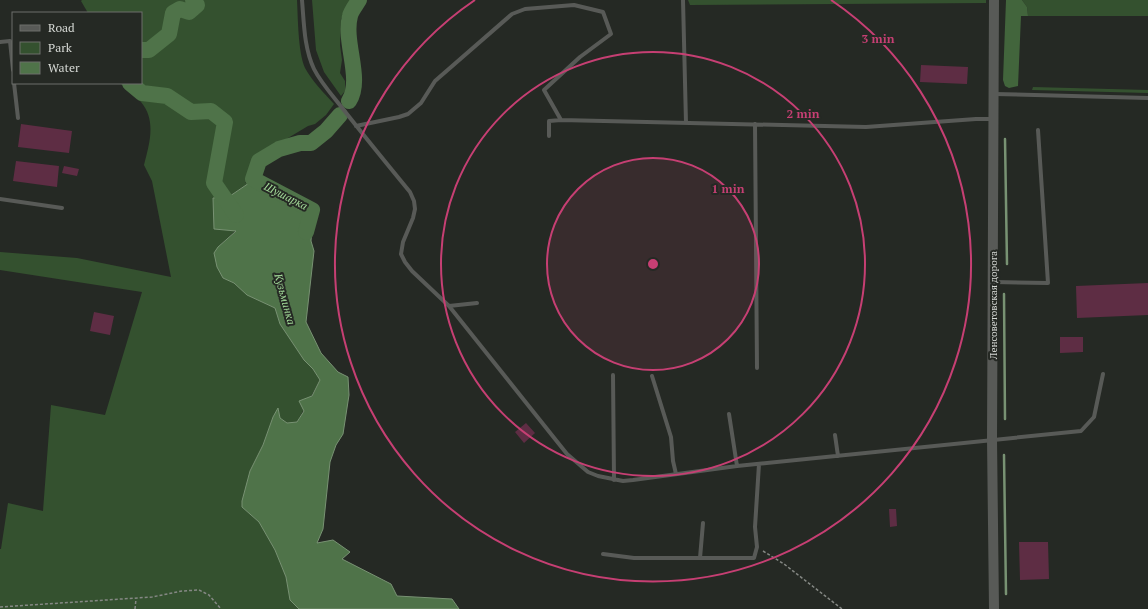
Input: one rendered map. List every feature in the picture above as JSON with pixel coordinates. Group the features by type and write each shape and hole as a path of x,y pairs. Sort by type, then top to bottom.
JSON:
{"street":[{"name":"Ленсоветовская дорога","path":"994,0 992,439 994,609"}],"lane":[{"path":"302,0 307,46 314,68 321,81 410,192 414,201 413,218 403,242 401,254 405,262 412,271 449,306 567,454 588,472 614,480 633,480 737,466 1081,431 1094,417 1103,374"},
{"path":"683,0 686,123"},
{"path":"356,126 408,114 421,103 435,81 512,14 525,9 574,5 603,12 611,34 580,57 544,90 561,120"},
{"path":"0,42 10,41 12,60"},
{"path":"14,84 18,118"},
{"path":"994,94 1148,98"},
{"path":"549,136 549,121 561,120 866,127 994,119"},
{"path":"755,124 757,368"},
{"path":"993,282 1048,283 1038,130"},
{"path":"0,199 62,208"},
{"path":"449,306 477,303"},
{"path":"613,375 614,480"},
{"path":"652,376 671,437 673,461 676,474"},
{"path":"729,414 737,466"},
{"path":"835,435 838,456"},
{"path":"604,554 634,558 754,558 756,547 755,527 758,464"},
{"path":"700,558 702,523"}],"path":[{"path":"756,547 784,564 842,609"},
{"path":"0,606 136,598 198,590 209,595 221,609"},
{"path":"135,609 136,598"}],"green space":[{"path":"297,0 301,53 305,68 334,104 326,115 315,124 308,126 283,141 289,150 275,155 268,153 266,159 260,163 245,183 252,181 230,196 213,198 236,230 218,247 223,278 234,283 247,295 275,308 280,324 304,360 313,369 320,380 297,422 287,423 280,418 278,409 273,417 263,445 250,471 242,507 259,522 275,550 286,577 290,600 299,609 0,609 0,549 8,503 43,511 51,405 105,415 142,292 0,270 0,252 77,258 171,277 152,181 144,165 150,133 149,117 141,102 121,84 142,84 142,12 87,12 81,1"},
{"path":"312,0 351,0 341,19 340,45 342,60 340,73 345,81 345,91 341,96 324,72 316,50"},
{"path":"688,0 986,0 986,3 690,5"},
{"path":"1022,0 1148,0 1148,16 1028,16 1027,7"},
{"path":"1033,87 1148,90 1148,93 1032,90"}],"shaded area":[{"path":"1006,0 1022,0 1027,7 1028,16 1021,16 1018,86 1009,88 1005,86 1003,80"}],"water":[{"path":"252,181 313,211 311,241 314,251 306,322 321,353 338,372 348,377 349,395 343,434 336,445 330,462 323,529 317,543 333,540 350,552 342,559 391,584 397,596 452,599 459,609 299,609 290,600 286,577 275,550 259,522 242,507 242,501 250,471 263,445 273,417 278,408 280,418 287,423 297,422 304,411 299,401 312,396 320,380 313,369 304,360 280,324 275,308 247,295 234,283 223,278 217,267 214,253 218,247 236,231 214,229 213,198 230,196"}],"building":[{"path":"921,65 968,67 967,84 920,82"},
{"path":"21,124 72,131 69,153 18,147"},
{"path":"16,161 59,166 57,187 13,181"},
{"path":"64,166 79,169 77,176 62,173"},
{"path":"1148,283 1148,315 1077,318 1076,286"},
{"path":"94,312 114,316 110,335 90,331"},
{"path":"1060,337 1083,337 1083,352 1060,353"},
{"path":"526,423 535,433 524,443 515,432"},
{"path":"889,509 896,509 897,526 890,527"},
{"path":"1019,542 1048,542 1049,579 1020,580"}],"waterway":[{"name":"Кузьминка","path":"142,50 149,50 169,34 173,13 180,9 189,12 197,5 193,0"},
{"name":"Шушарка","path":"349,101 353,92 354,82 349,26 352,10 359,0"},
{"name":"Кузьминка","path":"131,84 142,93 167,96 191,112 211,111 225,122 214,183 236,215"},
{"name":"Шушарка","path":"306,232 312,210 253,179 259,161 279,149 300,143 311,143 326,131 340,115"},
{"path":"1005,139 1007,264"},
{"path":"1004,294 1005,419"},
{"path":"1004,455 1006,594"}]}
